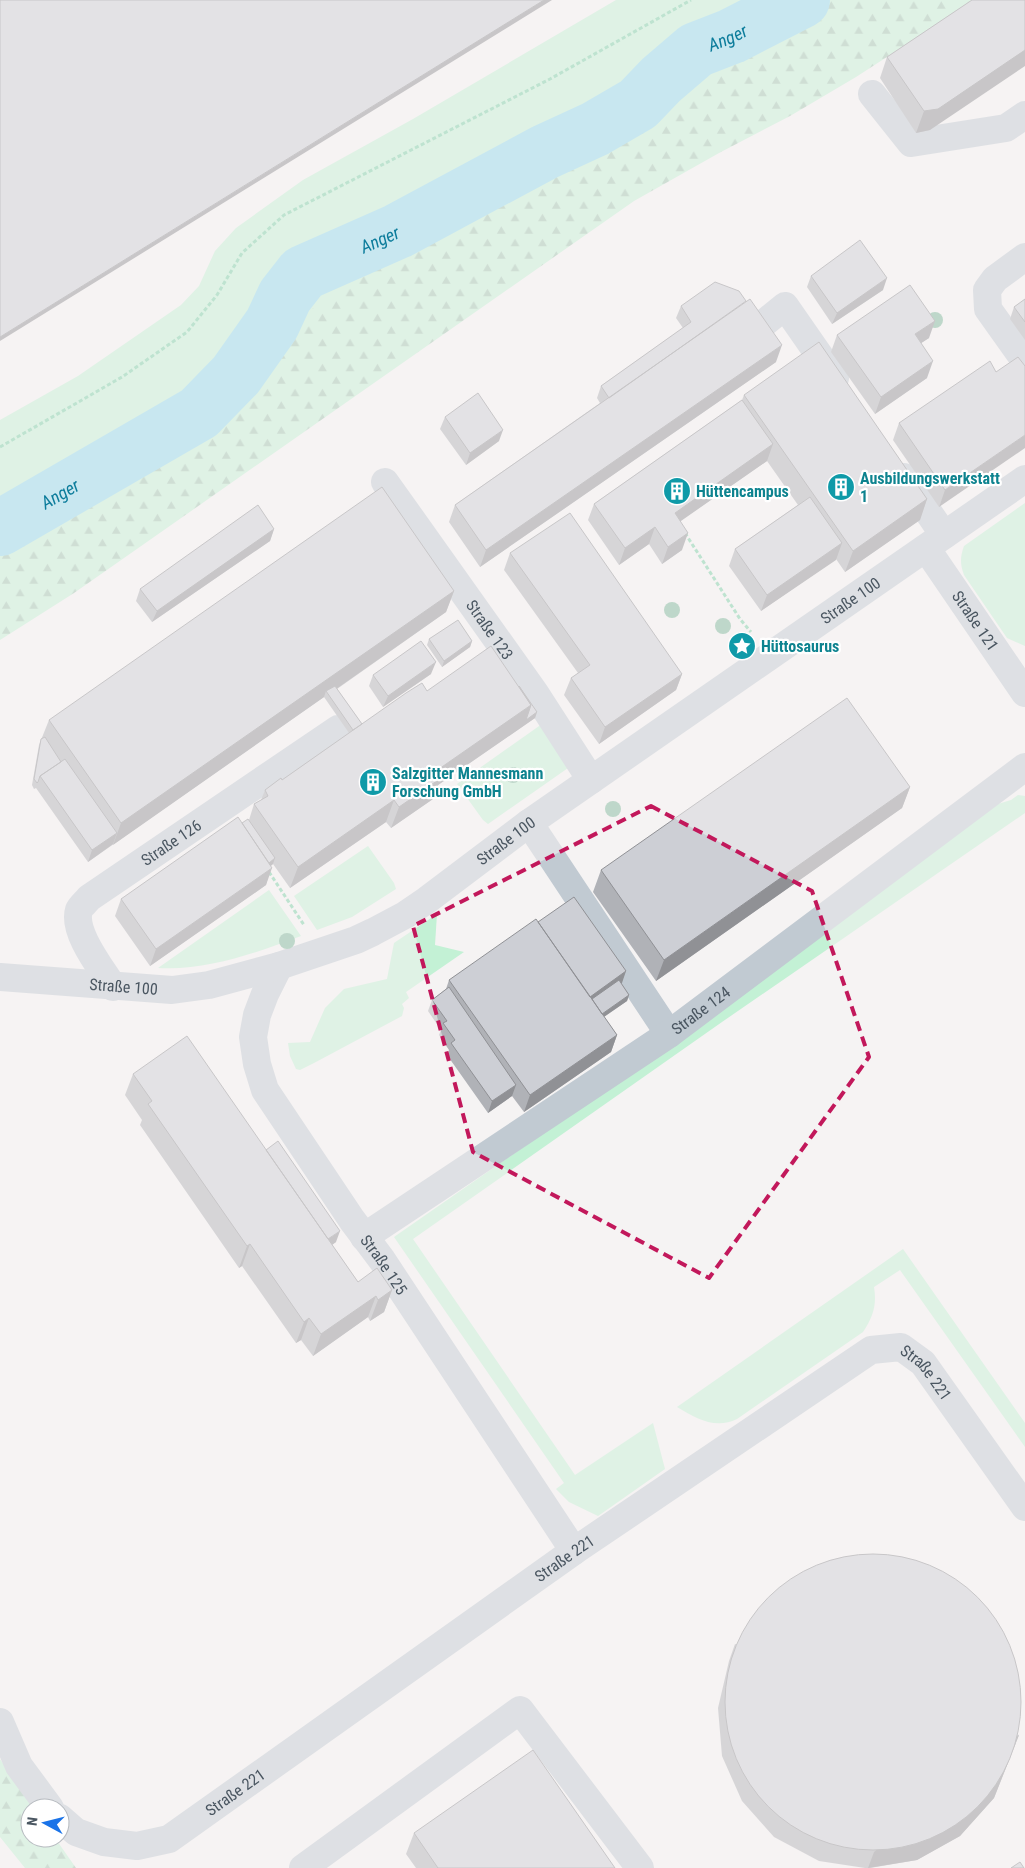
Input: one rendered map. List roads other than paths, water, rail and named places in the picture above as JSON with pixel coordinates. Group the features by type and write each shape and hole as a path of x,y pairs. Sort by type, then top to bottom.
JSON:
{"street":[{"path":"872,94 911,143 1006,128 1025,115"},
{"path":"1025,257 995,279 987,290 988,309 1025,361"},
{"path":"762,324 785,306 846,394"},
{"name":"Straße 121","path":"891,458 935,541 1016,666 1025,693"},
{"name":"Straße 100","path":"0,977 172,990 210,985 279,966 356,940 405,915 529,823 1025,479"},
{"name":"Straße 123","path":"385,482 535,693 591,780"},
{"name":"Straße 126","path":"113,987 87,946 79,924 79,910 89,898 338,729"},
{"name":"Straße 124","path":"364,1237 668,1034 1025,767"},
{"path":"529,823 668,1034"},
{"name":"Straße 125","path":"279,966 264,994 257,1014 254,1037 265,1090 364,1237 382,1260 574,1551"},
{"name":"Straße 221","path":"70,1827 76,1832 104,1842 137,1846 169,1839 574,1551 871,1350 901,1348 922,1363 1025,1507"},
{"path":"303,1868 520,1710 640,1868"},
{"path":"0,1722 19,1766 43,1798"}],"waterway":[{"name":"Anger","path":"0,528 199,413 236,375 272,324 285,296 303,273 398,231 545,152 595,129 638,104 661,80 696,50 732,36 802,0"}],"place":[{"name":"Ausbildungswerkstatt 1","path":"841,487"},
{"name":"Hüttencampus","path":"677,491"},
{"name":"Hüttosaurus","path":"742,646"},
{"name":"Salzgitter Mannesmann Forschung GmbH","path":"373,782"}]}
